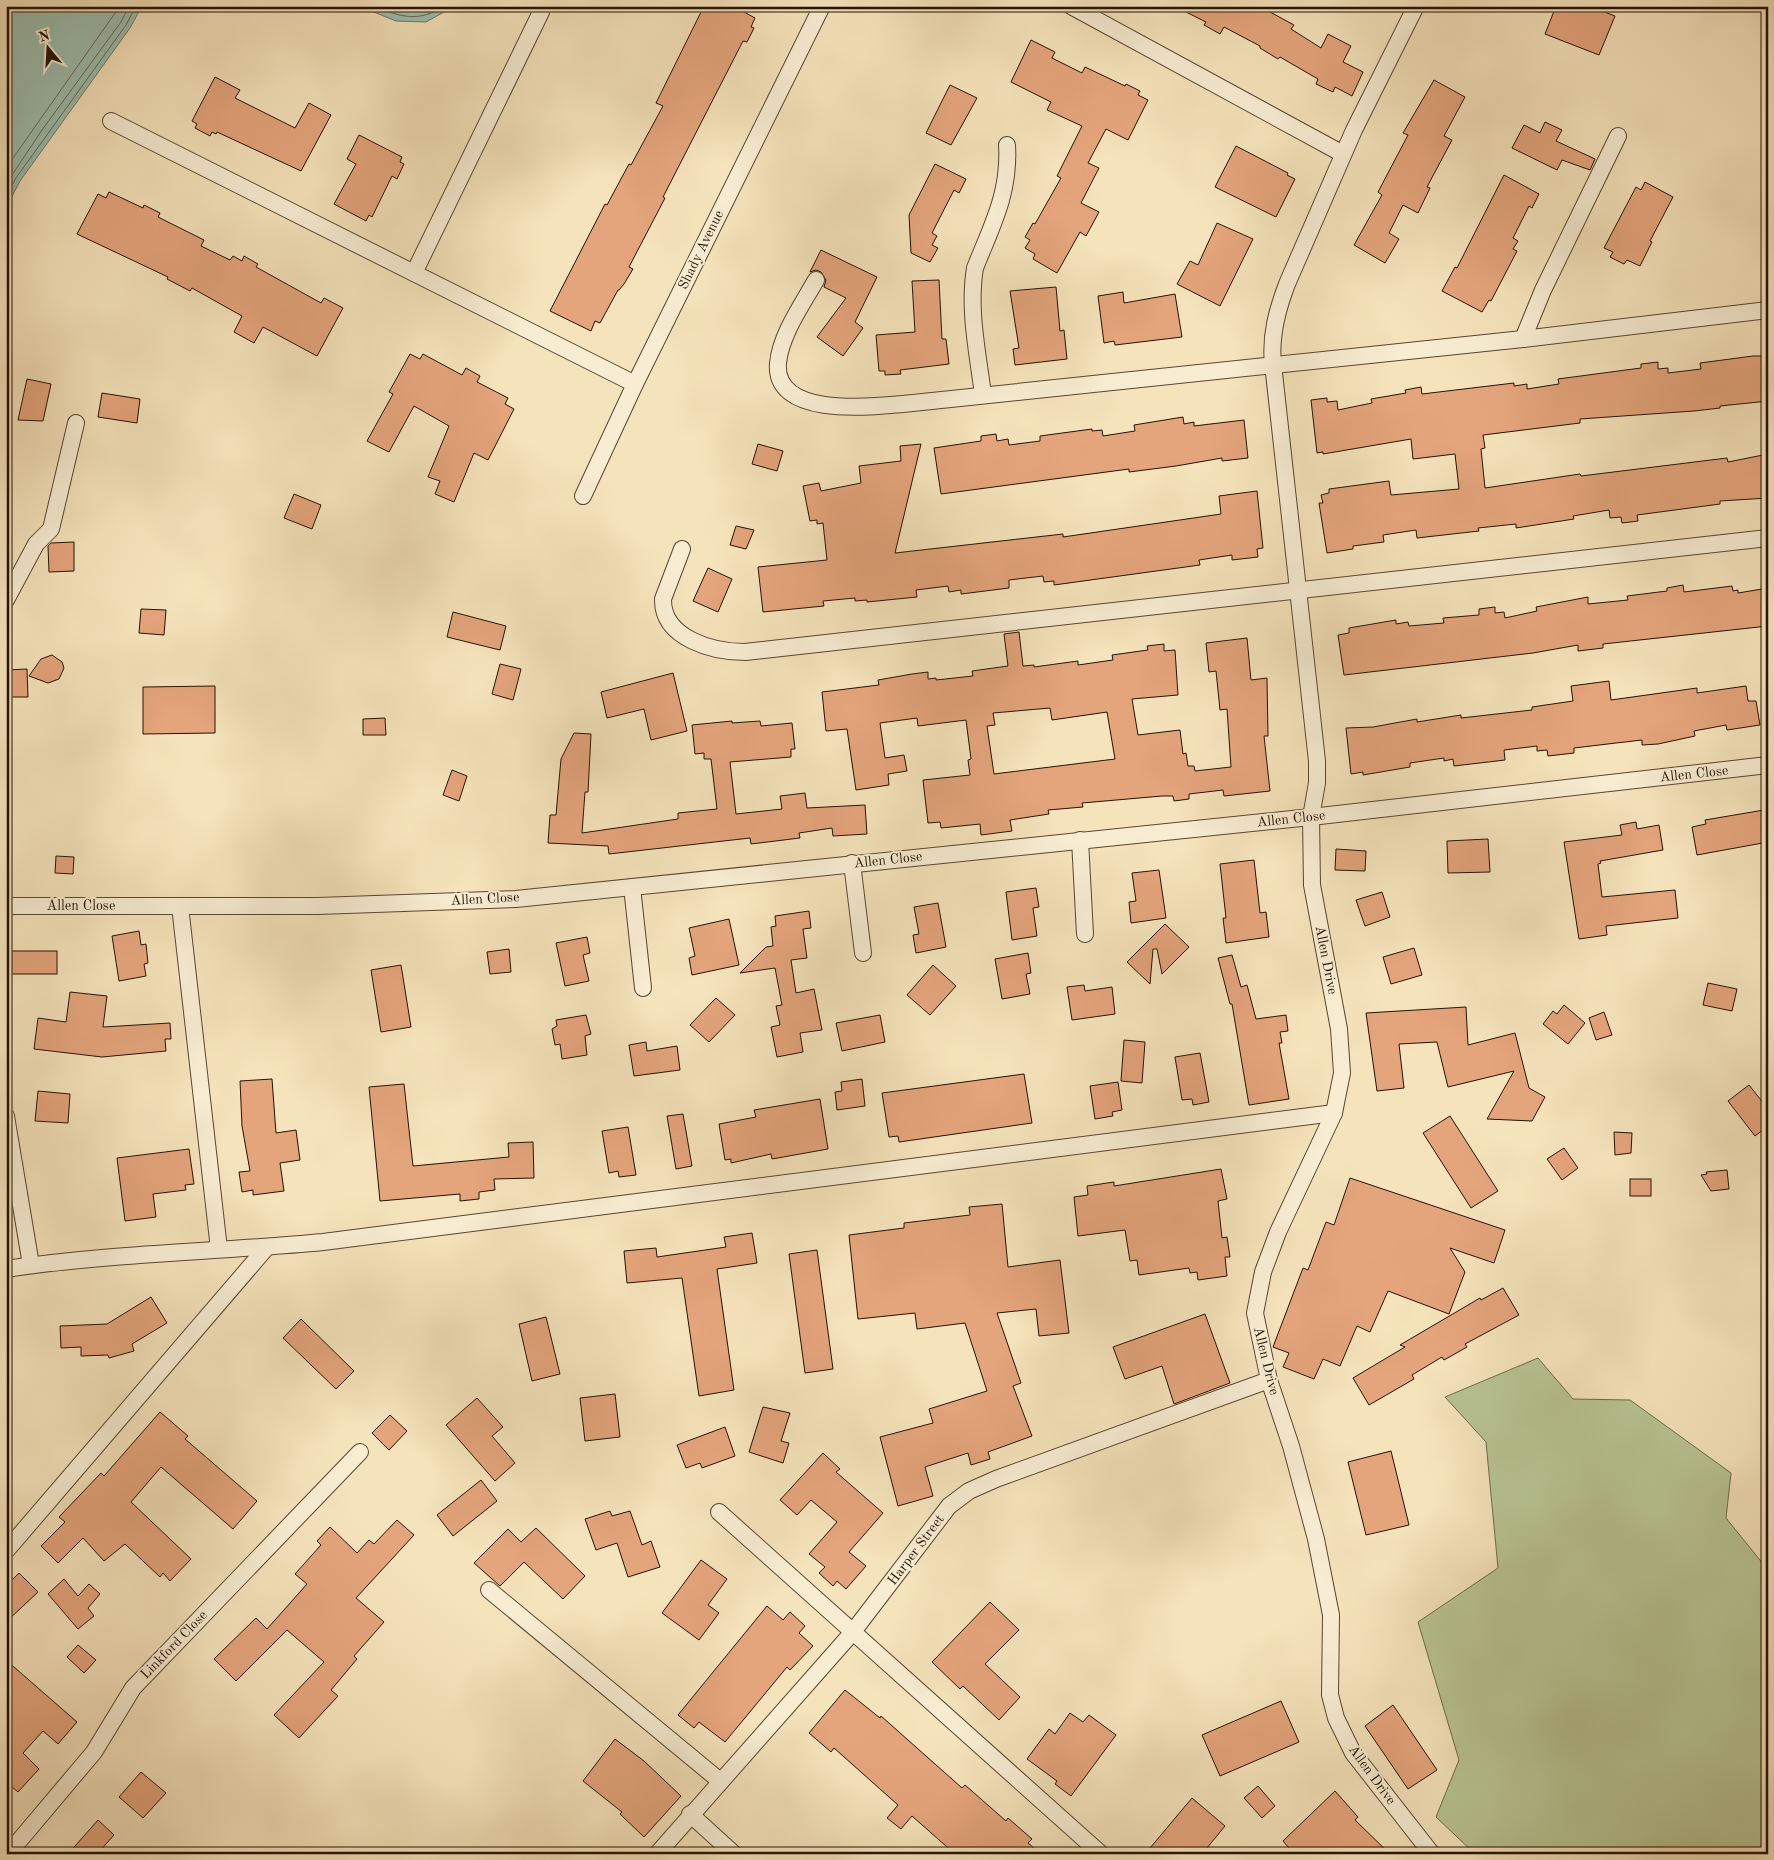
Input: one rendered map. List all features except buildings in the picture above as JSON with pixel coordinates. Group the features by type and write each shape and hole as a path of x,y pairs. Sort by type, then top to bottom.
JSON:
{"street":[{"name":"Shady Avenue","path":"583,496 635,384 822,6"},
{"path":"1071,6 1343,154"},
{"name":"Allen Drive","path":"1416,6 1343,154 1279,304 1272,336 1272,364 1317,761 1317,782 1310,817 1312,885 1342,1048 1342,1073 1334,1113 1278,1232 1263,1272 1255,1314 1269,1380 1291,1446 1316,1539 1332,1615 1330,1695 1336,1718 1353,1753 1432,1854"},
{"path":"414,273 541,12"},
{"path":"111,121 635,384"},
{"path":"1523,339 1543,290 1618,136"},
{"path":"983,395 974,310 973,280 975,268 1005,190 1008,165 1007,145"},
{"path":"816,280 787,333 778,363 779,375 785,388 798,397 819,404 841,407 870,407 1523,339 1768,310"},
{"path":"6,600 36,544 51,529 76,423"},
{"path":"682,549 663,599 663,608 667,620 683,635 701,644 727,652 768,651 1768,538"},
{"name":"Allen Close","path":"6,906 318,906 516,899 1310,817 1768,765"},
{"path":"1080,840 1085,934"},
{"path":"852,864 863,953"},
{"path":"632,887 643,988"},
{"path":"180,906 219,1249"},
{"path":"6,1269 32,1265 219,1249 267,1247 1334,1113"},
{"path":"6,1116 32,1265"},
{"path":"6,1551 267,1247"},
{"name":"Harper Street","path":"657,1854 690,1814 852,1634 949,1506 969,1491 996,1479 1269,1380"},
{"name":"Linkford Close","path":"8,1854 94,1752 133,1688 360,1452"},
{"path":"719,1512 852,1634 1101,1854"},
{"path":"489,1590 720,1781"},
{"path":"690,1814 734,1854"}],"green space":[{"path":"1538,1358 1573,1399 1630,1400 1731,1473 1726,1518 1768,1570 1768,1854 1475,1854 1436,1817 1459,1760 1418,1622 1498,1568 1486,1442 1445,1397"}],"water":[{"path":"6,6 142,6 130,28 20,181 6,208"},
{"path":"359,6 455,6 426,22 396,21"}]}
